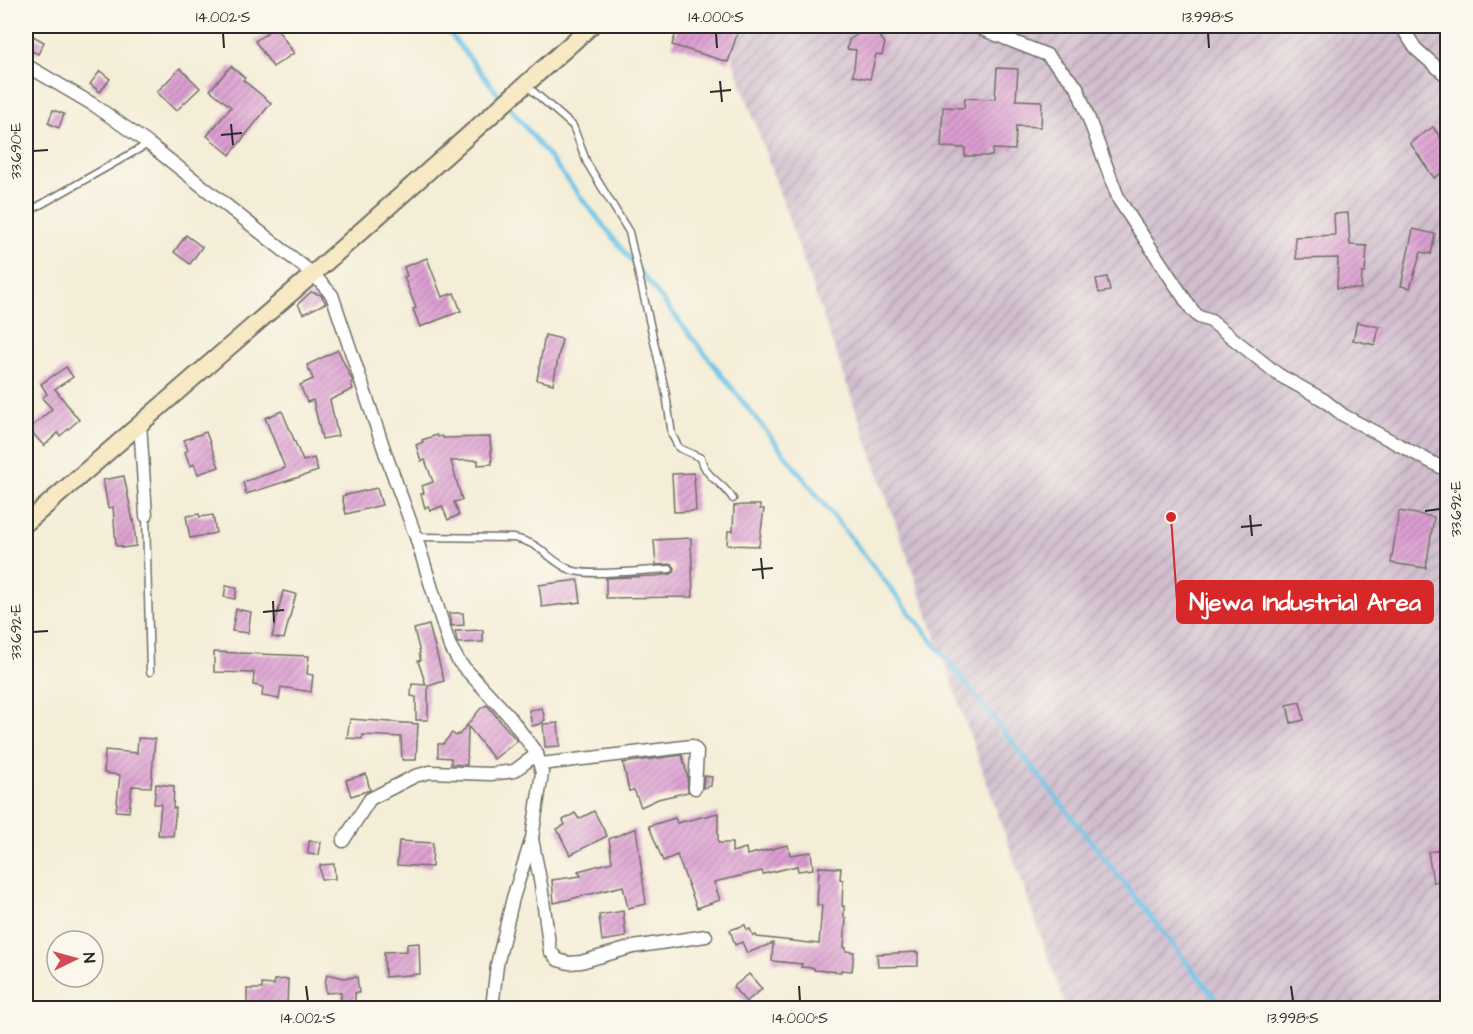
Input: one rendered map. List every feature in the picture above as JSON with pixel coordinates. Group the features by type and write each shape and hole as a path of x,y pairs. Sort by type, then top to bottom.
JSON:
{"street":[{"path":"26,523 313,274 591,26"},
{"path":"974,26 1047,55 1077,87 1119,200 1192,310 1199,317 1211,321 1279,375 1324,400 1343,415 1448,471"},
{"path":"1401,26 1416,49 1448,77"},
{"path":"26,65 94,105 149,144 313,274 332,295 416,537 449,644 459,662 509,716 539,759 542,773 532,838 513,898 497,965 492,1008"},
{"path":"140,423 146,516"},
{"path":"344,841 370,799 415,776 430,772 491,774 514,771 539,759 692,746 697,751 695,788"},
{"path":"532,838 550,951 558,960 569,963 581,962 633,947 706,936"}],"lane":[{"path":"525,85 573,126 587,163 629,232 666,394 672,435 679,448 701,458 704,468 727,489 733,499"},
{"path":"26,213 149,144"},
{"path":"146,516 150,672"},
{"path":"416,537 514,538 530,541 543,549 553,560 572,570 587,573 670,569"}],"shaded area":[{"path":"721,26 1447,26 1447,1008 1066,1008"}],"building":[{"path":"262,26 275,26 294,53 273,67 255,41 267,33"},
{"path":"678,26 731,26 730,29 738,31 728,62 672,45"},
{"path":"26,32 44,42 38,54 26,48"},
{"path":"861,32 878,35 885,43 882,55 876,54 870,79 853,76 856,50 847,49 849,40"},
{"path":"231,66 245,78 243,80 271,103 230,155 207,136 231,107 210,90"},
{"path":"180,68 200,88 176,111 157,92"},
{"path":"997,68 1018,69 1016,100 1042,101 1041,127 1016,126 1015,150 993,149 992,156 965,156 965,148 941,147 943,107 964,108 965,98 995,99"},
{"path":"100,71 110,79 100,92 90,84"},
{"path":"53,110 64,114 59,128 48,123"},
{"path":"1433,127 1448,148 1448,169 1434,178 1410,143"},
{"path":"1348,213 1350,245 1367,246 1361,289 1337,288 1338,258 1296,259 1295,237 1335,235 1334,214"},
{"path":"1413,229 1435,234 1431,254 1421,252 1410,288 1401,286"},
{"path":"186,235 202,247 190,264 174,252"},
{"path":"427,258 442,297 454,293 461,311 420,327 413,309 416,308 404,277 407,276 404,267"},
{"path":"1107,277 1110,291 1099,293 1096,279"},
{"path":"311,292 321,295 326,303 303,314 298,304"},
{"path":"1357,322 1379,327 1375,345 1353,340"},
{"path":"545,335 562,339 553,384 537,380"},
{"path":"338,350 353,382 351,383 353,389 330,400 338,436 322,439 313,400 307,402 300,385 313,379 307,365"},
{"path":"66,367 73,377 55,389 79,420 60,436 58,433 44,446 29,429 52,409 42,398 47,394 41,384"},
{"path":"282,411 303,461 314,458 318,471 246,494 243,482 285,468 265,418"},
{"path":"206,432 219,467 198,474 194,464 190,466 184,440"},
{"path":"437,435 443,438 490,437 492,464 478,465 478,460 451,461 462,500 454,502 459,515 448,520 442,506 430,511 428,506 425,508 421,494 424,493 422,486 433,482 425,460 421,461 416,445 423,442 422,440"},
{"path":"694,473 696,511 674,512 672,474"},
{"path":"124,476 134,520 136,546 122,548 122,546 116,546 113,507 108,508 103,480"},
{"path":"377,488 382,505 346,514 342,496"},
{"path":"760,505 760,509 764,509 759,546 727,545 728,531 733,531 734,506"},
{"path":"1399,511 1434,517 1426,568 1391,563"},
{"path":"199,514 200,517 213,515 216,533 190,538 186,516"},
{"path":"691,538 693,597 606,598 606,578 654,576 674,572 675,568 672,564 656,565 654,540"},
{"path":"578,580 581,602 542,607 539,585"},
{"path":"226,586 237,588 235,599 224,597"},
{"path":"283,591 296,594 284,639 272,637"},
{"path":"236,609 251,612 248,633 232,631"},
{"path":"449,613 463,613 464,625 452,626"},
{"path":"429,625 444,681 428,686 428,720 416,720 416,697 411,696 412,684 426,685 418,661 421,660 414,629"},
{"path":"483,630 483,642 458,643 457,641 455,631"},
{"path":"214,652 309,656 307,674 313,675 311,692 281,687 279,699 262,696 263,687 253,685 254,673 214,672"},
{"path":"1300,702 1304,720 1291,723 1287,705"},
{"path":"487,705 517,741 494,759 468,726 467,765 451,764 451,758 438,757 438,744 443,744 452,733 459,735 481,708"},
{"path":"542,708 545,720 532,726 529,710"},
{"path":"350,719 418,724 416,760 402,760 401,737 363,735 362,739 347,738"},
{"path":"558,723 560,746 545,747 543,724"},
{"path":"138,738 155,739 151,787 132,786 129,812 116,811 120,775 104,773 105,750 137,753"},
{"path":"682,755 687,774 688,792 658,799 641,807 634,790 629,791 623,763"},
{"path":"366,774 370,790 351,796 346,780"},
{"path":"704,776 712,777 711,786 703,788"},
{"path":"156,784 174,786 173,808 176,808 173,836 158,835 161,804 154,804"},
{"path":"594,811 607,836 570,855 557,829 565,825 563,820 575,813 579,819"},
{"path":"718,813 718,843 732,843 732,852 746,848 747,855 788,845 790,855 811,852 813,869 798,871 797,866 714,882 720,900 697,908 677,855 663,861 649,826 675,818 677,823"},
{"path":"636,828 646,904 628,908 623,886 554,903 552,880 581,876 578,871 612,862 609,839"},
{"path":"309,841 321,842 319,855 308,854"},
{"path":"399,841 433,843 432,867 397,865"},
{"path":"1446,849 1448,880 1433,882 1428,852"},
{"path":"334,864 335,879 321,879 320,865"},
{"path":"819,867 841,868 842,906 844,906 844,918 846,918 844,948 846,951 854,952 852,971 814,970 814,968 801,967 802,964 772,961 773,943 747,953 742,942 735,945 730,930 745,925 753,936 819,944 822,905 817,905"},
{"path":"623,911 626,937 602,941 599,915"},
{"path":"419,943 420,974 385,977 384,952 407,951 407,944"},
{"path":"918,952 918,966 878,967 877,954"},
{"path":"327,974 344,978 357,977 359,993 355,993 355,1008 341,1008 341,992 326,993"},
{"path":"749,974 762,989 746,1002 733,987"},
{"path":"288,979 287,1008 247,1008 247,989 262,989 262,984 274,985 274,980"}],"waterway":[{"path":"444,26 502,99"},
{"path":"508,105 1223,1008"}],"place":[{"name":"Njewa Industrial Area","path":"1171,517"}]}
